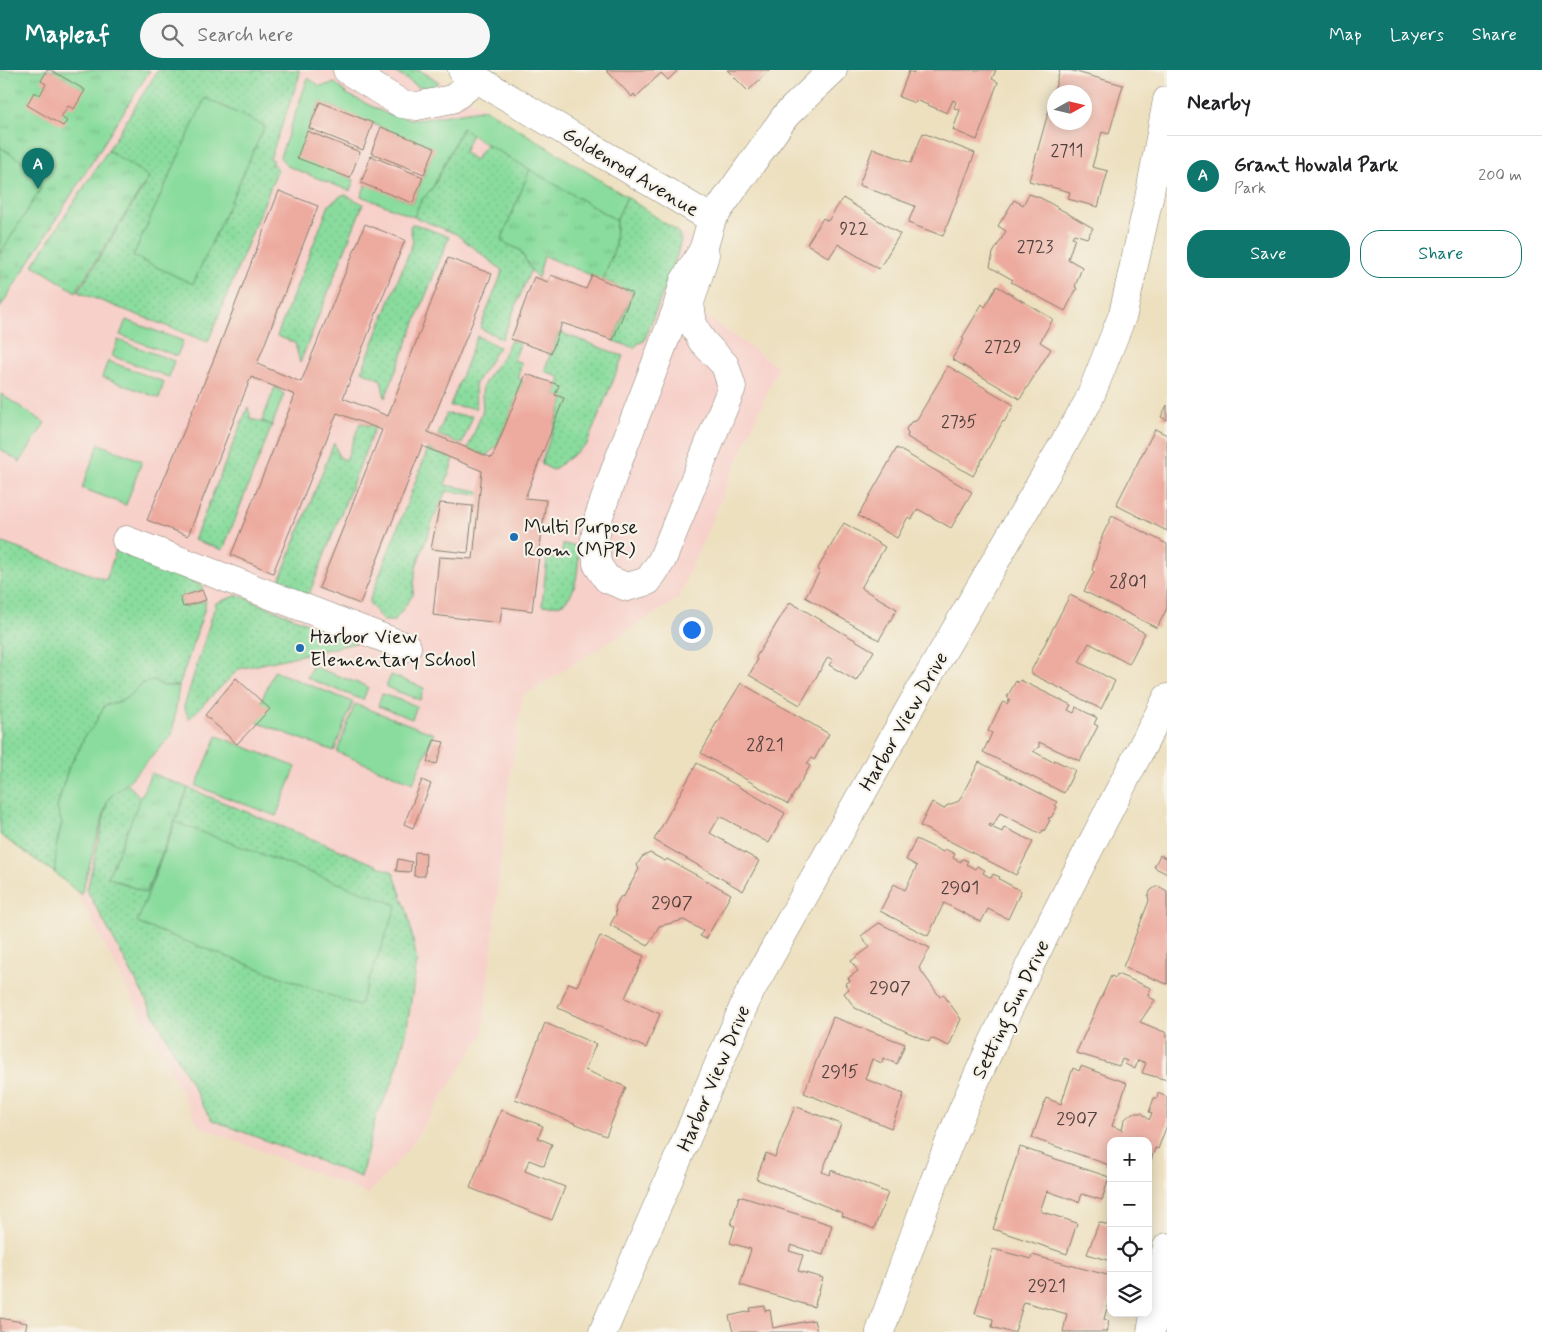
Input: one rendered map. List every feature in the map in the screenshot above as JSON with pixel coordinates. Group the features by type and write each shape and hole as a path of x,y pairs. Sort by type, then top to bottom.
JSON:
{"street":[{"path":"347,70 402,104 416,106 452,99 470,75"},
{"path":"372,70 430,104"},
{"name":"Goldenrod Avenue","path":"470,75 712,219 786,115 833,70"},
{"name":"Harbor View Drive","path":"603,1332 750,994 915,699 1088,402 1123,314 1167,100"},
{"path":"703,248 705,255 690,303 693,324 702,341 726,365 732,387 662,560 648,581 627,587 607,579 597,564 595,539 599,516 676,311 684,281 703,248 712,219"},
{"path":"126,540 406,647"},
{"name":"Setting Sun Drive","path":"880,1332 913,1237 966,1102 1028,970 1167,698"},
{"path":"1151,1332 1162,1263 1167,1247"}],"shaded area":[{"name":"Harbor View Elementary School","path":"150,70 424,70 666,224 717,254 704,287 702,313 778,367 678,599 523,696 508,791 483,1034 407,1151 368,1194 199,1126 74,887 0,835 0,308"}],"green space":[{"path":"0,70 150,70 0,308"},
{"path":"158,70 299,70 299,77 270,159 274,160 270,165 274,164 277,171 208,342 78,292 149,178 108,150"},
{"path":"391,70 419,70 439,82 434,87 419,87"},
{"path":"308,78 320,86 335,83 347,94 387,114 417,120 486,109 627,197 616,220 462,128 433,187 420,202 414,217 361,196 366,184 413,203 434,149 320,102 307,131 336,172 354,180 350,191 287,166 280,157"},
{"path":"205,98 265,126 193,284 133,256"},
{"path":"462,128 472,134 464,152 475,160 486,144 530,169 509,244 520,250 531,269 502,339 480,328 502,270 456,234 414,217 419,203 433,187"},
{"path":"0,147 37,171 40,190 0,254"},
{"path":"108,150 149,177 76,292 33,265"},
{"path":"530,169 616,220 615,247 603,280 544,256 538,278 533,273 520,250 501,241"},
{"path":"342,195 346,195 363,204 300,363 295,343 277,336 329,205"},
{"path":"627,197 672,227 679,234 681,240 644,341 637,344 635,348 613,341 632,293 603,280 615,247 616,220"},
{"path":"412,224 449,237 385,398 381,380 362,371 413,242 410,227"},
{"path":"126,320 183,341 177,356 120,335"},
{"path":"559,332 623,356 587,444 553,470 541,464 564,398 555,395 561,378 544,371"},
{"path":"477,336 499,347 475,384 476,408 450,406"},
{"path":"118,340 174,361 169,377 112,356"},
{"path":"511,340 520,344 514,360 522,363 518,376 523,382 497,445 487,456 468,448 483,410 483,386 502,358"},
{"path":"108,361 164,382 159,398 102,377"},
{"path":"275,387 284,394 272,425 262,421"},
{"path":"1,394 45,423 20,462 0,449"},
{"path":"248,407 251,419 272,425 223,550 194,540"},
{"path":"446,414 473,416 462,444 438,435"},
{"path":"360,423 375,427 308,597 278,584 334,443 339,457 346,460"},
{"path":"99,444 142,461 126,505 82,488"},
{"path":"428,449 454,459 445,485 479,491 478,495 446,491 416,567 413,595 394,621 383,621 369,602"},
{"path":"0,542 106,580 116,550 203,586 202,590 180,598 184,607 206,600 179,686 163,686 154,680 122,701 105,705 93,727 85,735 68,769 57,808 62,823 56,848 55,873 0,835"},
{"path":"563,544 579,546 576,580 573,589 570,596 564,602 557,605 542,606 547,558 561,559"},
{"path":"238,595 356,643 239,669 189,719 184,707 216,603"},
{"path":"312,666 368,687 363,700 307,678"},
{"path":"274,671 353,702 334,751 253,721"},
{"path":"391,675 424,688 420,700 386,687"},
{"path":"154,680 163,686 179,686 172,735 127,783 108,799 81,895 55,873 56,848 62,823 57,808 68,769 85,735 93,727 105,705 122,701 141,684"},
{"path":"382,694 417,706 412,719 378,706"},
{"path":"355,704 434,734 413,783 337,752"},
{"path":"217,736 296,767 276,816 196,786"},
{"path":"151,773 188,788 146,893 108,877"},
{"path":"127,783 141,798 108,877 146,893 188,788 393,872 408,914 417,961 406,1034 392,1084 376,1116 361,1177 212,1120 207,1113 87,890 108,799"},
{"path":"175,822 397,905 359,1006 137,923"}],"building":[{"path":"47,70 51,70 85,90 74,109 68,106 61,117 67,121 63,126 27,105 34,92 40,95 46,84 41,81"},
{"path":"606,70 678,70 668,80 661,73 636,97 634,94 632,97"},
{"path":"727,70 770,70 748,91"},
{"path":"914,70 996,70 992,79 998,82 977,140 953,130 960,110 954,108 956,102 953,100 947,113 916,100 915,103 899,97 909,71 913,73"},
{"path":"1060,70 1069,70 1123,85 1109,134 1102,132 1092,167 1108,171 1098,207 1068,199 1070,192 1029,181 1047,117 1047,130 1092,130 1092,85 1056,85"},
{"path":"320,102 373,123 363,150 309,128"},
{"path":"381,127 435,148 424,174 371,153"},
{"path":"307,131 360,152 350,178 297,158"},
{"path":"923,133 975,153 943,236 908,223 915,206 859,185 873,148 911,163"},
{"path":"371,156 423,177 413,203 361,183"},
{"path":"279,191 318,206 257,364 301,382 365,224 405,240 343,398 388,416 448,258 492,274 428,432 492,458 526,374 559,385 555,395 564,398 525,498 546,500 532,611 502,607 500,623 433,615 439,557 473,559 482,471 422,446 360,604 319,588 382,430 337,413 273,573 231,555 295,395 251,377 188,536 147,520 218,349"},
{"path":"1029,194 1041,198 1093,228 1087,238 1074,234 1072,237 1075,238 1068,259 1082,267 1075,287 1077,288 1065,311 1011,282 1013,280 990,267 993,253 1006,231 998,226 1014,200 1023,205"},
{"path":"843,198 900,234 879,269 838,244 829,258 807,244 823,218 828,221"},
{"path":"551,275 586,289 592,275 632,293 613,340 562,323 551,353 511,339 534,277 548,282"},
{"path":"997,286 1053,319 1040,342 1051,349 1020,399 952,359 982,304 985,307"},
{"path":"948,366 1014,405 1003,421 973,476 907,437 906,429 911,422 916,421"},
{"path":"1167,405 1167,420 1161,417"},
{"path":"1155,429 1167,435 1167,531 1116,505"},
{"path":"897,448 972,492 951,528 918,509 912,519 908,517 897,538 858,516"},
{"path":"440,503 473,506 468,553 431,549"},
{"path":"1112,516 1167,544 1167,608 1157,628 1084,591 1094,572 1092,570 1103,534"},
{"path":"844,523 885,547 861,588 897,609 879,640 805,597 820,571 817,570"},
{"path":"202,590 206,600 183,607 180,597"},
{"path":"1070,595 1145,633 1129,664 1089,643 1079,662 1115,681 1101,709 1030,673"},
{"path":"790,602 874,651 856,681 829,665 833,660 828,657 800,705 749,675 757,661 756,657"},
{"path":"236,678 270,709 237,744 205,715"},
{"path":"1020,680 1071,705 1068,710 1074,713 1076,707 1097,718 1094,724 1098,726 1080,761 1039,742 1039,747 1033,751 1053,762 1054,760 1075,770 1064,793 983,752 992,733 988,731 1002,703 1007,704 1010,699 1007,697 1016,681 1018,683"},
{"path":"741,683 829,734 814,760 811,758 807,764 810,766 788,804 701,753 713,732 711,732"},
{"path":"434,740 444,742 437,764 427,762"},
{"path":"979,762 1057,802 1055,805 1057,807 1051,818 1049,817 1048,819 1050,820 1041,834 1000,813 993,826 990,824 989,826 1002,832 1004,827 1033,842 1016,875 920,826 932,802 944,809 946,806 959,801"},
{"path":"697,763 785,813 769,843 720,816 710,833 759,861 743,891 654,840"},
{"path":"422,780 431,784 413,828 404,824"},
{"path":"916,839 943,852 945,849 955,854 953,858 961,862 962,859 968,861 966,864 975,869 977,866 985,870 983,873 991,878 993,874 1000,877 999,879 1021,891 1008,919 988,909 981,922 944,903 928,936 880,911 894,884 905,890 917,866 906,860"},
{"path":"415,852 426,853 425,876 414,876"},
{"path":"650,853 665,861 667,859 731,894 706,939 700,936 703,931 684,920 659,926 648,946 610,925 616,914 615,907 620,897 624,896 639,869 637,865 642,857"},
{"path":"1160,855 1167,859 1167,874 1154,867"},
{"path":"398,859 412,862 410,872 396,871"},
{"path":"1158,886 1167,891 1167,984 1123,967 1149,901 1148,896 1151,890"},
{"path":"879,923 930,948 919,968 940,997 943,994 961,1019 949,1046 931,1038 929,1042 855,1008 844,993 849,989 845,984 850,981 848,978 858,971 851,961 870,947 861,936"},
{"path":"600,936 644,956 625,998 660,1014 646,1048 558,1008 569,983 577,986"},
{"path":"1117,974 1151,988 1148,994 1149,997 1155,1000 1140,1022 1167,1033 1167,1080 1142,1073 1146,1063 1138,1060 1135,1069 1125,1064 1127,1061 1122,1059 1119,1066 1076,1053 1111,976 1116,978"},
{"path":"833,1017 905,1044 897,1064 883,1058 882,1063 872,1059 865,1079 904,1094 891,1128 804,1093"},
{"path":"545,1023 596,1044 585,1070 626,1087 606,1136 515,1099"},
{"path":"1081,1066 1127,1083 1112,1126 1122,1130 1124,1120 1132,1113 1142,1113 1149,1120 1152,1113 1149,1112 1158,1093 1167,1097 1167,1125 1158,1149 1155,1148 1152,1157 1152,1137 1107,1137 1107,1164 1032,1138 1046,1098 1061,1104 1073,1068 1079,1071"},
{"path":"795,1106 841,1124 822,1172 830,1175 831,1170 888,1193 874,1229 842,1216 843,1213 756,1179 766,1153 775,1157"},
{"path":"501,1110 543,1126 538,1138 552,1144 544,1166 529,1160 525,1171 565,1187 552,1220 470,1188"},
{"path":"1020,1147 1107,1176 1102,1200 1082,1194 1079,1202 1047,1191 1040,1211 1077,1223 1067,1254 993,1229"},
{"path":"739,1196 832,1225 823,1255 791,1245 789,1251 803,1255 798,1271 823,1278 814,1307 740,1285 751,1249 730,1243 735,1226 731,1225"},
{"path":"1099,1222 1107,1225 1107,1260 1087,1254"},
{"path":"993,1249 1031,1259 1032,1255 1107,1275 1107,1308 1104,1319 1109,1321 1106,1332 1063,1332 1067,1314 1024,1302 1015,1332 992,1327 993,1319 975,1314"},
{"path":"765,1306 765,1311 770,1310 773,1328 814,1320 817,1332 733,1332 729,1316 751,1311 750,1308"},
{"path":"0,1318 27,1323 25,1332 0,1332"}],"place":[{"name":"Grant Howald Park","path":"38,189"},
{"name":"Multi Purpose Room (MPR)","path":"514,537"},
{"name":"Harbor View Elementary School","path":"300,648"}]}
